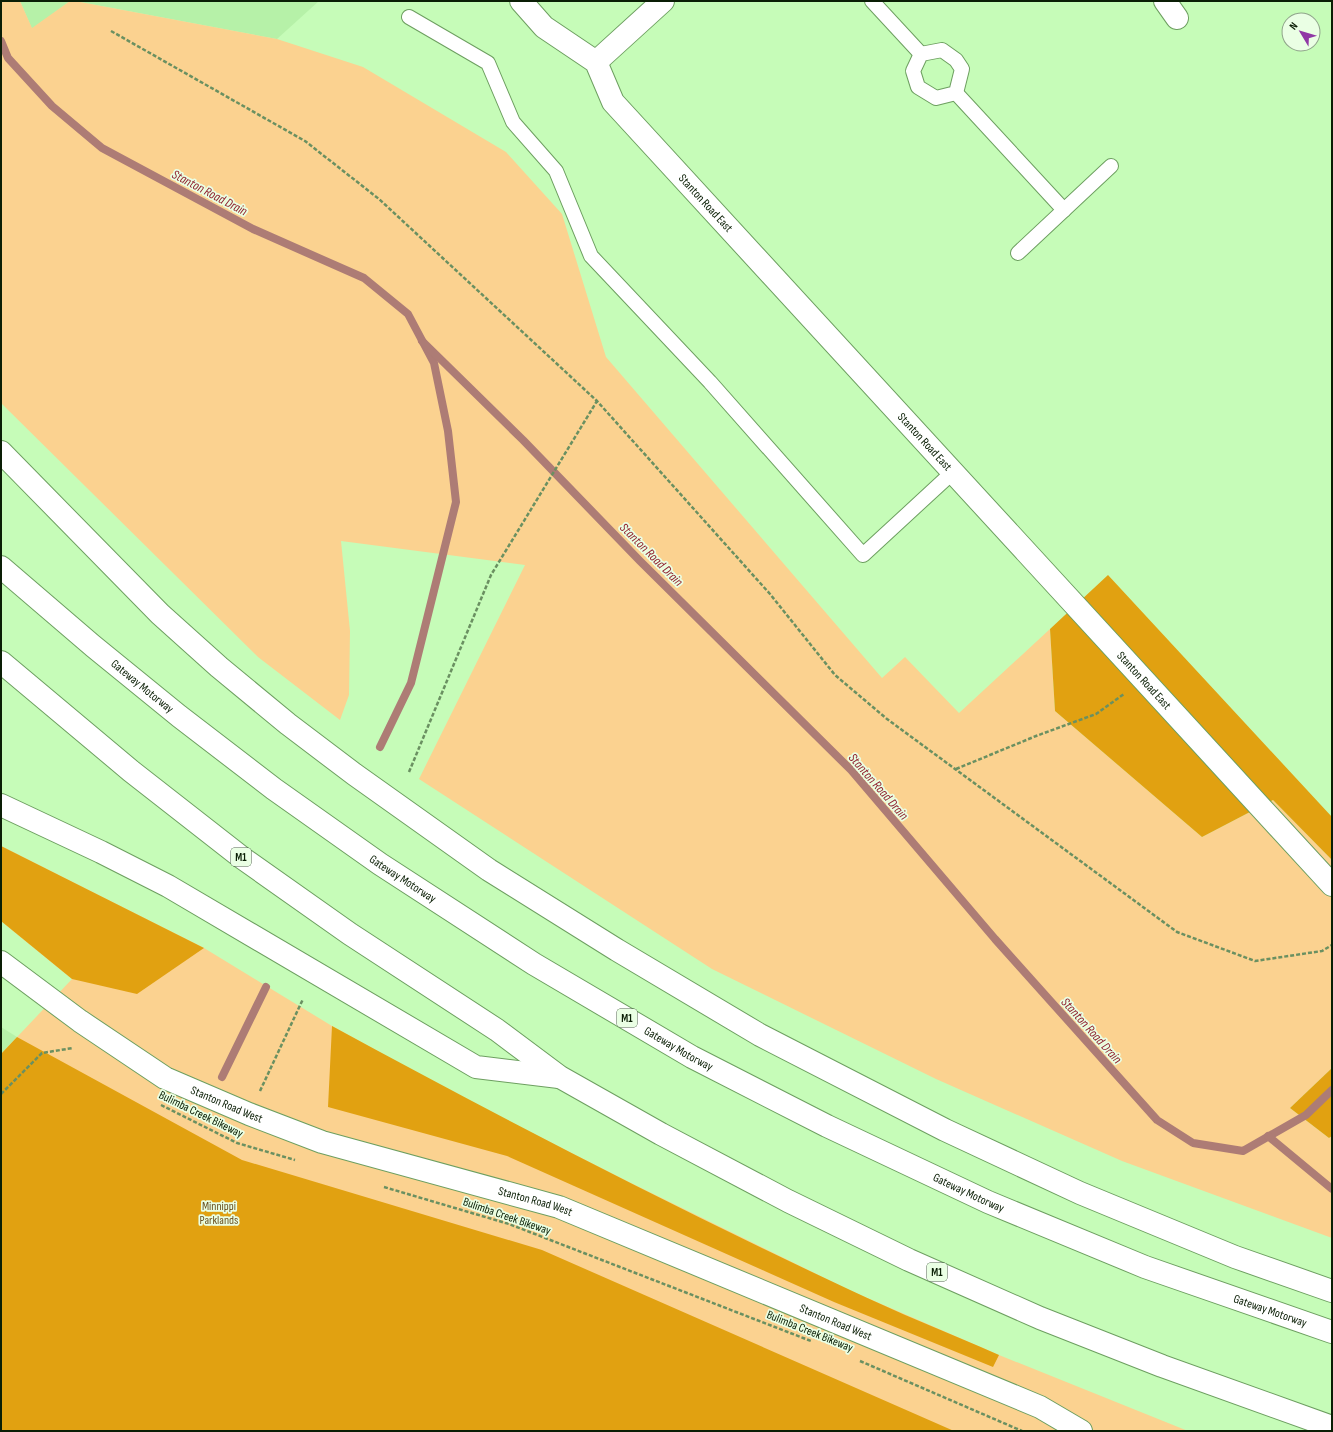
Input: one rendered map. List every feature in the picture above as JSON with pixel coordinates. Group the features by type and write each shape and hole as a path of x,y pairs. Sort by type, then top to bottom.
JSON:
{"main road":[{"path":"521,1 544,27 596,62 663,1"},
{"name":"Stanton Road East","path":"596,62 613,102 1332,885"},
{"path":"1,452 160,614 219,667 288,724 354,774 489,870 617,950 760,1035 945,1130 1080,1193 1235,1257 1332,1291"},
{"name":"Gateway Motorway","path":"1,567 166,706 274,789 380,864 534,964 692,1056 827,1126 988,1202 1145,1267 1332,1332"},
{"name":"M1","path":"1,662 131,770 241,857 350,934 497,1030 560,1077 661,1134 788,1201 916,1263 1047,1321 1177,1371 1332,1427"},
{"path":"1,806 81,842 168,886 476,1067 560,1077"},
{"name":"Stanton Road West","path":"1,962 80,1021 165,1078 249,1114 322,1142 559,1207 1040,1407 1081,1431"}],"lane":[{"path":"872,1 921,54"},
{"path":"409,17 488,63 513,122 556,171 591,256 710,382 863,555 953,472"},
{"path":"921,54 942,50 956,60 962,69 956,93"},
{"path":"921,54 913,71 918,86 936,98 956,93"},
{"path":"956,93 1064,210"},
{"path":"1018,253 1111,166"}],"path":[{"path":"111,31 305,141 379,199 597,401 770,594 835,675 887,719 1177,932 1255,960 1322,951 1332,945"},
{"path":"409,772 491,575 597,401"},
{"path":"955,769 1036,736 1096,714 1144,680"},
{"path":"237,1143 303,999"},
{"path":"1,1094 42,1053 71,1047 78,1052"},
{"name":"Bulimba Creek Bikeway","path":"159,1105 237,1143 298,1161"},
{"name":"Bulimba Creek Bikeway","path":"381,1186 509,1224 819,1344"},
{"name":"Bulimba Creek Bikeway","path":"855,1359 1022,1431"}],"shaded area":[{"path":"20,1 70,1 32,29"},
{"path":"75,1 319,1 277,39"},
{"path":"1,1027 17,1037 1,1054"}],"green space":[{"path":"1,1 20,1 32,28 70,1 75,1 277,39 363,67 506,152 562,214 606,357 882,678 905,657 959,713 1050,629 1055,711 1202,837 1273,800 1332,860 1332,1068 1290,1108 1329,1138 1332,1136 1332,1238 1122,1161 936,1079 712,969 419,779 525,565 341,541 350,631 349,695 340,720 258,657 1,403"},
{"path":"1108,575 1332,817 1332,860 1273,800 1202,837 1055,711 1050,629"},
{"name":"Minnippi Parklands","path":"1,846 204,948 332,1026 461,1097 627,1181 849,1290 999,1355 1188,1431 1,1431 1,1054 72,979 1,921"},
{"path":"1,846 204,948 137,994 72,979 1,921"},
{"path":"332,1026 523,1128 652,1194 867,1298 999,1355 993,1367 834,1302 507,1156 328,1107"},
{"path":"17,1037 242,1160 542,1250 954,1431 1,1431 1,1054"},
{"path":"1332,1068 1332,1136 1329,1138 1290,1108"}],"waterway":[{"name":"Stanton Road Drain","path":"1,41 8,58 52,106 102,148 253,229 364,278 408,314 434,363 448,431 456,502 411,683 380,747"},
{"name":"Stanton Road Drain","path":"422,341 523,440 640,561 851,770 995,939 1157,1120 1193,1143 1243,1151 1306,1115 1332,1090"},
{"path":"222,1077 266,987"},
{"path":"1268,1136 1332,1189"}]}
